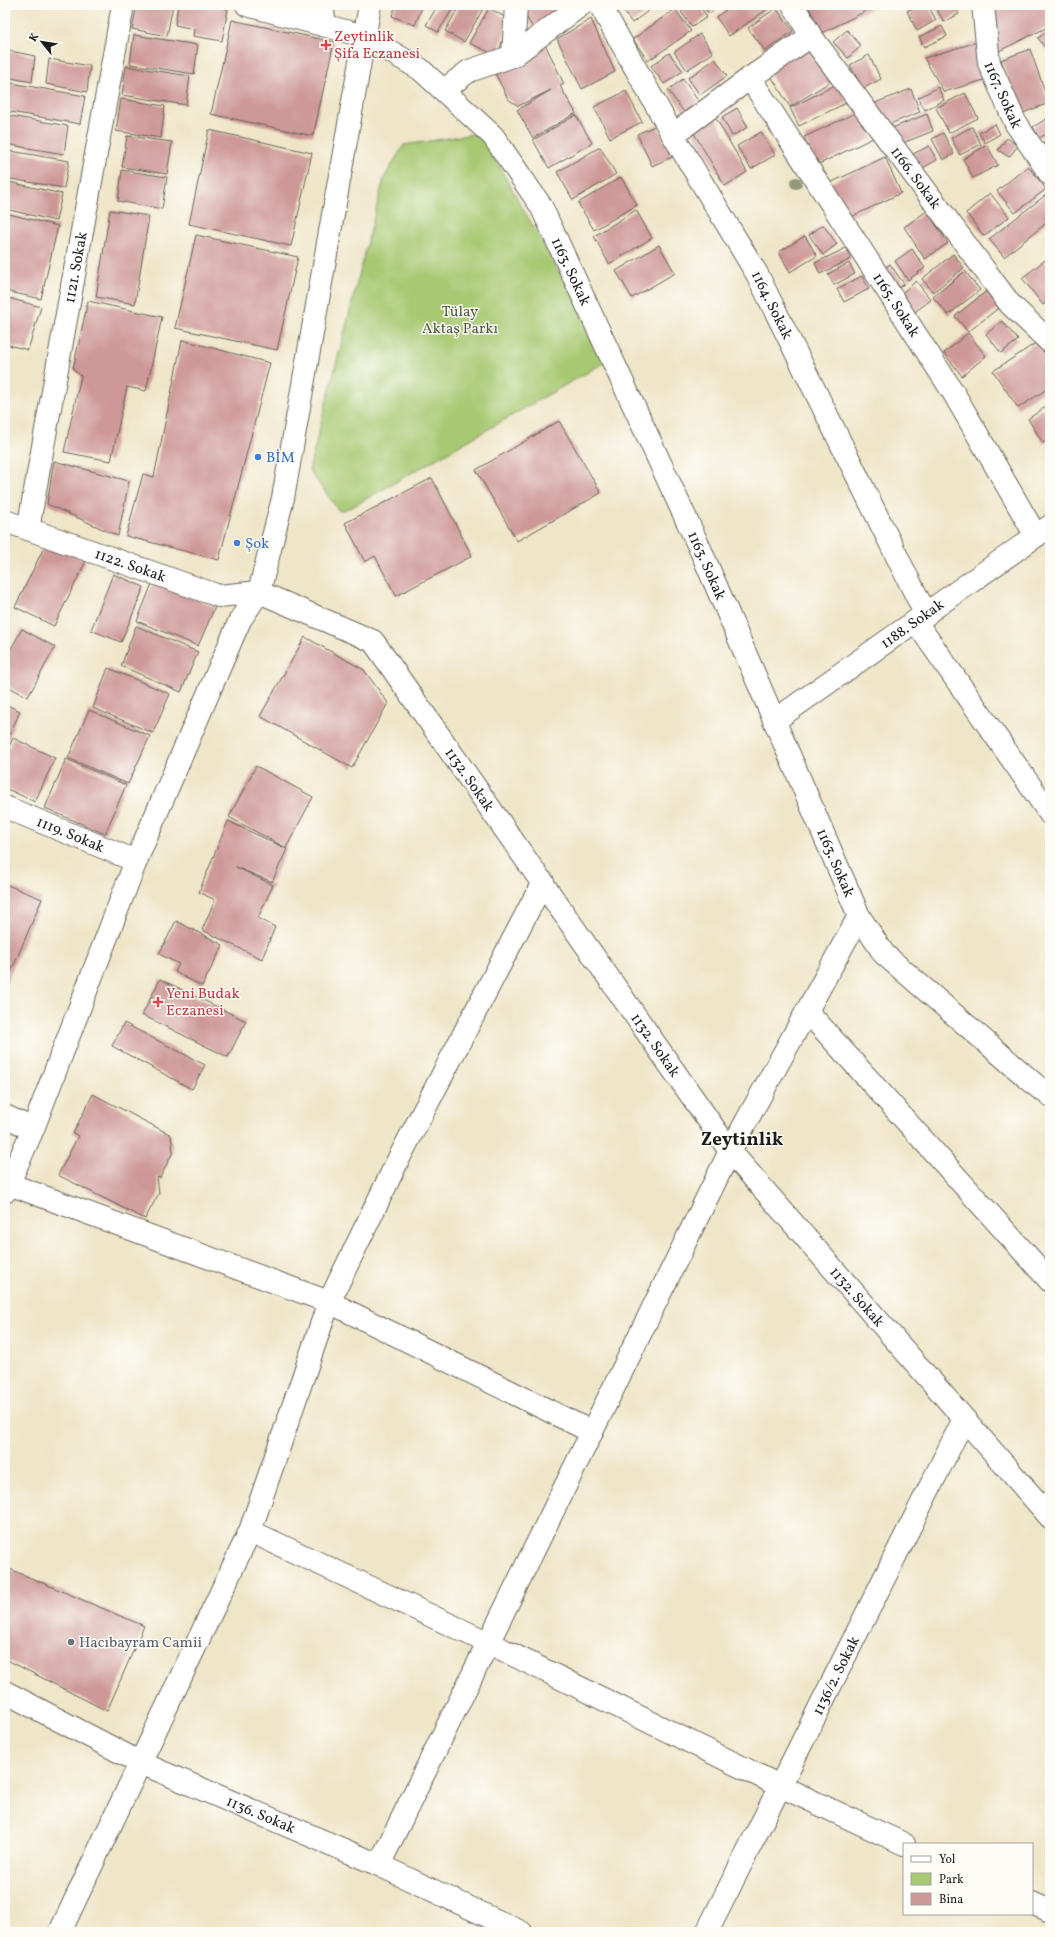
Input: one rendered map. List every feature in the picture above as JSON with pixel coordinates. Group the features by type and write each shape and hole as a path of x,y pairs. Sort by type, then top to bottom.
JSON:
{"street":[{"name":"1121. Sokak","path":"28,530 123,5"},
{"name":"1163. Sokak","path":"247,5 324,15 364,36 420,69 493,136 541,206 701,551 859,916 884,954 1046,1085"},
{"path":"370,5 283,498 259,592 240,620 136,861 33,1129 7,1188 329,1302 592,1432"},
{"path":"513,56 516,5"},
{"path":"444,90 469,70 513,56 581,5"},
{"name":"1164. Sokak","path":"600,5 672,135 757,274 921,618 1050,814"},
{"name":"1166. Sokak","path":"793,5 811,36 1010,304 1050,342"},
{"name":"1167. Sokak","path":"983,5 989,63 1016,124 1050,174"},
{"path":"672,135 811,36"},
{"name":"1165. Sokak","path":"750,78 1043,531"},
{"name":"1122. Sokak","path":"5,521 219,596 259,592"},
{"name":"1188. Sokak","path":"774,721 1043,531"},
{"name":"1132. Sokak","path":"259,592 373,641 730,1151 1050,1517"},
{"name":"1119. Sokak","path":"5,807 136,861"},
{"path":"60,1932 250,1531 329,1302 398,1160 543,882"},
{"path":"379,1866 730,1151 859,916"},
{"path":"806,1011 1050,1281"},
{"path":"5,1116 33,1129"},
{"name":"1136/2. Sokak","path":"707,1932 964,1419"},
{"path":"250,1531 488,1643 780,1786 903,1844"},
{"name":"1136. Sokak","path":"5,1692 141,1762 379,1866 521,1932"},
{"path":"1033,1903 1050,1911"}],"green space":[{"name":"Tülay Aktaş Parkı","path":"480,133 609,360 352,507 339,511 309,470 384,178 404,145"}],"building":[{"path":"137,5 173,5 167,36 132,29"},
{"path":"178,5 208,5 228,9 222,41 193,36 194,29 175,25"},
{"path":"396,5 423,5 415,25 392,16"},
{"path":"438,5 455,5 438,32 426,25"},
{"path":"460,5 476,5 483,9 464,42 445,31"},
{"path":"533,5 558,5 563,12 534,30 523,11"},
{"path":"619,5 656,5 632,23"},
{"path":"692,5 699,5 707,17 692,27 681,12"},
{"path":"703,5 722,5 709,14"},
{"path":"733,5 767,5 769,8 729,36 716,17"},
{"path":"815,5 878,5 822,33 809,8"},
{"path":"917,5 928,5 936,20 917,31 907,11"},
{"path":"942,5 954,5 959,14 944,22 936,8"},
{"path":"989,5 1050,5 1050,26 993,54"},
{"path":"489,8 508,19 498,56 469,43"},
{"path":"776,8 793,31 765,51 748,28"},
{"path":"675,9 691,31 648,61 633,39"},
{"path":"591,19 615,72 582,89 557,39"},
{"path":"232,20 334,42 313,136 211,114"},
{"path":"942,26 947,36 924,47 919,37"},
{"path":"1050,29 1050,55 1038,38"},
{"path":"847,30 861,46 848,58 833,42"},
{"path":"700,34 713,53 687,70 674,52"},
{"path":"134,35 198,45 194,74 130,64"},
{"path":"977,42 987,79 944,92 924,58"},
{"path":"545,44 564,84 560,86 576,113 533,138 517,110 551,90 518,106 508,99 493,69"},
{"path":"810,44 833,80 790,107 768,71"},
{"path":"1030,49 1049,103 1020,114 1001,60"},
{"path":"5,50 35,56 32,82 5,77"},
{"path":"669,53 683,71 664,84 651,66"},
{"path":"869,55 881,79 862,89 850,65"},
{"path":"49,59 90,66 87,92 46,84"},
{"path":"715,59 727,76 700,95 688,78"},
{"path":"126,66 190,76 186,105 122,95"},
{"path":"683,79 699,102 684,112 668,90"},
{"path":"5,82 85,96 80,124 5,111"},
{"path":"839,83 848,102 799,126 790,108"},
{"path":"938,87 944,100 925,110 918,98"},
{"path":"911,89 920,112 885,126 875,103"},
{"path":"626,91 642,122 610,138 594,107"},
{"path":"965,93 978,118 949,133 936,108"},
{"path":"121,99 165,106 161,138 116,131"},
{"path":"737,108 748,127 732,136 722,117"},
{"path":"860,111 873,138 817,165 804,137"},
{"path":"927,114 933,131 898,145 892,128"},
{"path":"5,115 68,126 64,154 5,144"},
{"path":"576,115 592,143 549,168 533,140"},
{"path":"714,115 747,172 725,186 691,128"},
{"path":"1048,118 1050,132 1039,138 1033,127"},
{"path":"995,124 1000,134 985,143 979,133"},
{"path":"657,125 672,157 652,166 637,134"},
{"path":"972,127 981,144 960,155 951,138"},
{"path":"209,130 312,153 291,246 189,224"},
{"path":"761,132 775,155 751,169 737,146"},
{"path":"943,133 954,154 943,160 932,139"},
{"path":"127,136 172,142 167,174 122,167"},
{"path":"1007,138 1018,146 1009,157 998,150"},
{"path":"1050,138 1050,154 1043,142"},
{"path":"987,145 998,165 973,178 963,159"},
{"path":"929,146 937,160 921,169 913,154"},
{"path":"600,147 616,174 573,200 557,172"},
{"path":"5,150 69,161 64,188 5,178"},
{"path":"885,157 901,193 847,219 830,183"},
{"path":"1028,166 1046,189 1015,213 997,191"},
{"path":"122,170 167,177 162,209 118,201"},
{"path":"621,177 637,205 594,230 578,203"},
{"path":"5,181 62,194 56,221 5,209"},
{"path":"990,193 1009,217 984,236 966,213"},
{"path":"1047,194 1050,198 1050,220 1004,257 989,239"},
{"path":"110,210 149,216 135,304 96,297"},
{"path":"636,210 652,238 609,264 594,236"},
{"path":"927,211 948,243 925,259 904,227"},
{"path":"5,213 58,226 41,299 5,291"},
{"path":"823,225 837,244 823,255 809,235"},
{"path":"196,235 298,257 277,350 175,328"},
{"path":"805,236 817,256 790,272 779,252"},
{"path":"659,245 675,273 632,298 616,271"},
{"path":"846,248 851,259 820,274 815,263"},
{"path":"912,249 925,268 908,280 895,261"},
{"path":"953,254 964,268 933,292 922,279"},
{"path":"1045,260 1050,266 1050,299 1043,305 1022,278"},
{"path":"849,263 855,274 834,285 828,274"},
{"path":"890,264 904,284 894,291 881,271"},
{"path":"965,271 980,290 948,315 933,297"},
{"path":"862,276 869,289 844,302 837,289"},
{"path":"916,281 931,300 912,314 898,296"},
{"path":"988,290 1001,306 968,332 955,316"},
{"path":"5,297 41,307 28,350 5,344"},
{"path":"88,301 162,317 146,391 127,387 111,461 64,452 81,376 73,369"},
{"path":"1002,321 1018,340 1001,353 986,334"},
{"path":"968,333 986,356 962,376 944,353"},
{"path":"1042,339 1050,352 1050,387 1018,408 993,371"},
{"path":"182,340 270,363 219,560 126,536 143,474 154,477"},
{"path":"1050,404 1050,438 1043,443 1028,419"},
{"path":"559,421 601,493 517,541 476,470"},
{"path":"54,461 129,481 118,536 47,504"},
{"path":"432,478 472,556 396,596 375,556 365,562 345,523"},
{"path":"47,541 86,561 54,626 15,607"},
{"path":"113,574 144,587 121,642 91,630"},
{"path":"153,581 215,607 198,646 137,621"},
{"path":"136,626 198,652 181,692 121,666"},
{"path":"22,629 55,647 28,697 5,685 5,660"},
{"path":"305,637 364,670 388,703 352,768 260,716"},
{"path":"108,668 170,694 153,733 93,708"},
{"path":"5,704 20,711 8,739 5,738"},
{"path":"89,710 150,736 128,784 68,758"},
{"path":"13,738 55,758 35,802 5,788 5,755"},
{"path":"66,759 126,785 105,834 45,808"},
{"path":"256,766 313,797 286,848 229,817"},
{"path":"228,821 287,849 272,882 236,867 273,885 258,918 275,927 262,959 202,930 215,900 199,892"},
{"path":"5,884 42,899 5,986"},
{"path":"176,921 223,945 202,986 175,972 179,964 159,954"},
{"path":"160,979 246,1021 228,1057 142,1015"},
{"path":"124,1023 205,1065 192,1089 112,1046"},
{"path":"93,1094 171,1135 173,1152 160,1178 157,1177 159,1193 145,1219 58,1175 78,1136 73,1133"},
{"name":"Hacıbayram Camii","path":"5,1567 144,1626 107,1711 5,1659"}],"place":[{"name":"Zeytinlik Şifa Eczanesi","path":"326,45"},
{"name":"BİM","path":"258,457"},
{"name":"Şok","path":"237,543"},
{"name":"Yeni Budak Eczanesi","path":"158,1002"},
{"name":"Hacıbayram Camii","path":"71,1642"}],"district":[{"name":"Zeytinlik","path":"742,1138"}]}
